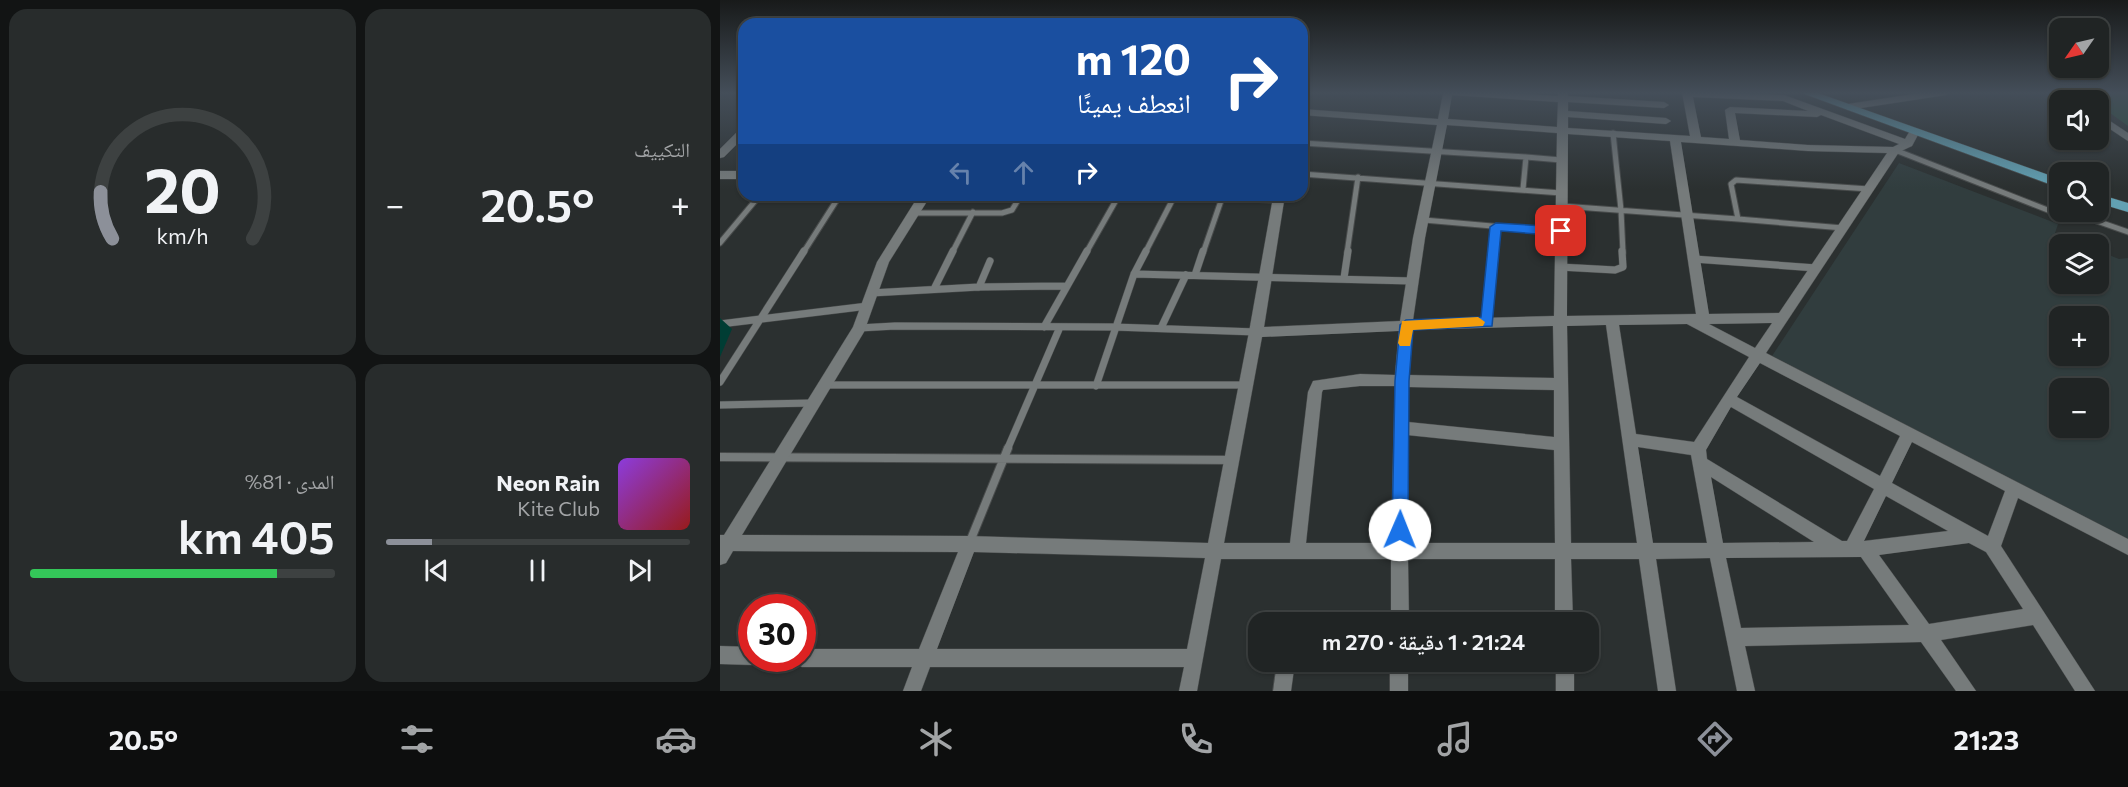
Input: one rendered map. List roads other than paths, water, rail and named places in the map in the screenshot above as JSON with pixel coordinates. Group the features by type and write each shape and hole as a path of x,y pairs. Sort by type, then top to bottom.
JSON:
{"main road":[{"path":"1877,124 1906,141 2049,181"},
{"path":"2109,202 2128,208"}],"street":[{"path":"1400,612 1402,381 1406,325 1412,281 1443,124"},
{"path":"1476,124 1808,148 1906,141"},
{"path":"1562,124 1560,384 1564,612"},
{"path":"1667,124 1672,138 1694,259 1696,319"},
{"path":"1693,124 1696,140"},
{"path":"1731,124 1735,142"},
{"path":"1858,124 1906,141"},
{"path":"2109,124 2128,138"},
{"path":"720,155 738,136"},
{"path":"1746,691 1698,456 1728,399 1869,189 1906,141"},
{"path":"720,174 738,175"},
{"path":"723,548 782,458 859,328 883,262 921,201"},
{"path":"1188,691 1256,332 1278,201"},
{"path":"1256,332 1488,322 1783,318"},
{"path":"1696,319 1759,355 2128,547"},
{"path":"1612,322 1648,551 1667,691"},
{"path":"1297,550 1315,388 1320,383 1342,380 1560,384"},
{"path":"1728,399 1992,547 2086,691"},
{"path":"1402,428 1561,444"},
{"path":"1853,549 1909,433"},
{"path":"1630,440 1698,456 1853,549 1926,633 1967,691"},
{"path":"1992,547 2014,488"},
{"path":"723,548 969,544 1214,551 1853,549 1971,535"},
{"path":"912,691 969,544"},
{"path":"1735,637 1926,633 2037,616"},
{"path":"720,655 738,656"},
{"path":"816,658 925,656 1194,658"},
{"path":"1282,691 1285,672"},
{"path":"1399,672 1399,691"},
{"path":"1565,672 1566,691"}],"lane":[{"path":"1560,267 1615,270 1623,267 1621,210 1613,134"},
{"path":"1906,141 2049,209"},
{"path":"1308,143 1561,160"},
{"path":"1522,189 1526,157"},
{"path":"1308,174 1522,189 1621,210 1843,228"},
{"path":"1344,278 1358,177"},
{"path":"1738,219 1731,189 1731,184 1736,180 1869,189"},
{"path":"720,243 755,201"},
{"path":"720,382 836,201"},
{"path":"913,213 1007,212 1012,210 1017,201"},
{"path":"1044,327 1116,201"},
{"path":"1096,386 1114,327 1134,274 1171,201"},
{"path":"1195,275 1221,201"},
{"path":"934,289 973,212"},
{"path":"1424,220 1561,231"},
{"path":"2100,222 2128,232"},
{"path":"1488,322 1496,227"},
{"path":"1694,259 1816,268"},
{"path":"979,287 990,261"},
{"path":"1134,274 1412,281"},
{"path":"1161,328 1186,275"},
{"path":"720,324 934,289 1066,286"},
{"path":"859,328 895,326 1114,327 1256,332"},
{"path":"969,544 1033,385 1060,327"},
{"path":"826,385 1246,385"},
{"path":"720,405 815,404"},
{"path":"720,457 1231,460"}]}
